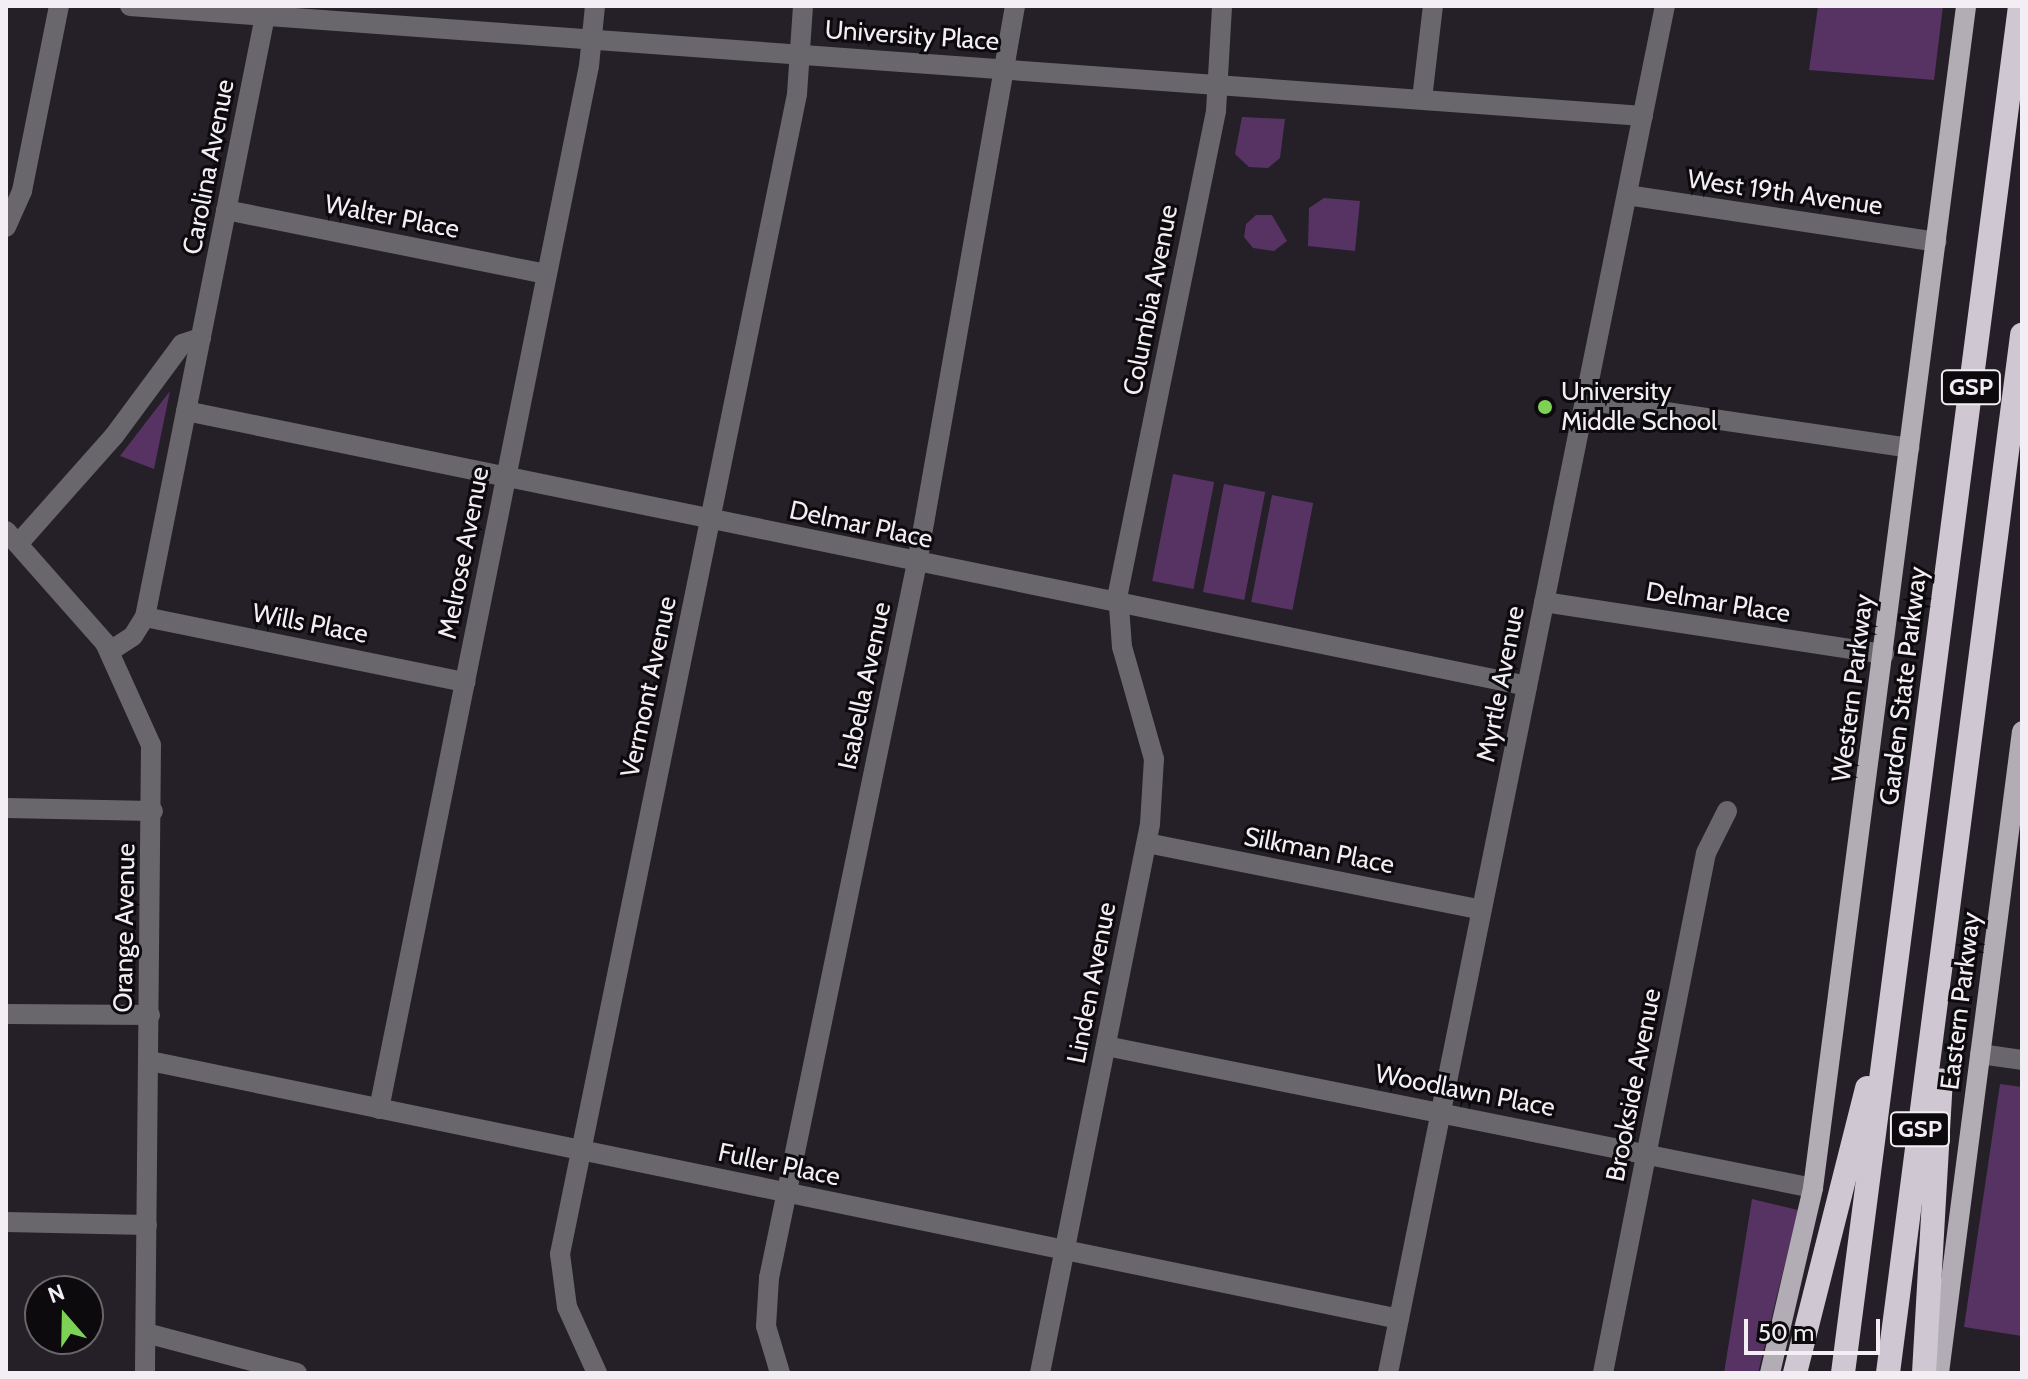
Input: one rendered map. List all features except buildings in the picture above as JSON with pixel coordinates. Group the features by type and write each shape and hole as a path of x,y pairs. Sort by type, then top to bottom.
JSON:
{"highway":[{"name":"Garden State Parkway","path":"1843,1373 2020,6"},
{"name":"GSP","path":"1888,1373 2022,335"},
{"path":"1924,1373 1952,886"},
{"path":"1795,1373 1894,981"}],"main road":[{"name":"Western Parkway","path":"1770,1373 1813,1188 1966,6"},
{"name":"Eastern Parkway","path":"1939,1373 1980,1054 2014,852 2022,731"}],"street":[{"path":"6,227 22,191 59,6"},
{"name":"University Place","path":"130,6 266,11 593,39 1643,116"},
{"name":"Melrose Avenue","path":"379,1109 547,274 593,39 595,6"},
{"name":"Vermont Avenue","path":"597,1373 562,1286 560,1254 797,94 803,6"},
{"name":"Isabella Avenue","path":"780,1373 769,1347 766,1301 785,1193 917,563 1007,69 1015,6"},
{"name":"Columbia Avenue","path":"1118,603 1217,84 1222,6"},
{"path":"1422,99 1433,6"},
{"name":"Myrtle Avenue","path":"1388,1373 1665,6"},
{"name":"Carolina Avenue","path":"145,617 266,11"},
{"name":"West 19th Avenue","path":"1627,195 1936,242"},
{"name":"Walter Place","path":"226,210 547,274"},
{"path":"12,538 114,436 182,344 201,338"},
{"path":"1585,400 1909,448"},
{"name":"Delmar Place","path":"186,411 1527,686"},
{"name":"Orange Avenue","path":"12,538 110,651 151,745 153,811 145,1373"},
{"name":"Delmar Place","path":"1544,602 1884,654"},
{"name":"Linden Avenue","path":"1040,1373 1147,843 1154,759 1125,661 1118,603"},
{"path":"110,651 133,636 145,617"},
{"name":"Wills Place","path":"145,617 465,682"},
{"path":"6,808 153,811"},
{"name":"Brookside Avenue","path":"1603,1373 1706,853 1727,811"},
{"name":"Silkman Place","path":"1147,843 1481,910"},
{"path":"6,1014 150,1015"},
{"name":"Woodlawn Place","path":"1106,1046 1813,1188"},
{"path":"1980,1054 2022,1060"},
{"name":"Fuller Place","path":"150,1061 1399,1319"},
{"path":"6,1222 147,1225"},
{"path":"146,1333 297,1373"}],"shaded area":[{"path":"1818,6 1943,6 1934,80 1809,70"},
{"path":"1242,117 1285,119 1280,158 1268,168 1249,167 1235,154"},
{"path":"1324,198 1360,201 1355,251 1308,246 1309,208"},
{"path":"1256,215 1272,215 1287,241 1274,251 1253,248 1244,237 1246,224"},
{"path":"170,391 154,469 120,456"},
{"path":"1173,474 1214,482 1193,589 1152,581"},
{"path":"1224,484 1265,492 1244,600 1203,592"},
{"path":"1272,495 1313,503 1292,610 1251,602"},
{"path":"2000,1084 2022,1087 2022,1336 1964,1327"},
{"path":"1752,1199 1798,1210 1758,1373 1724,1373"}],"place":[{"name":"University Middle School","path":"1545,407"}]}
